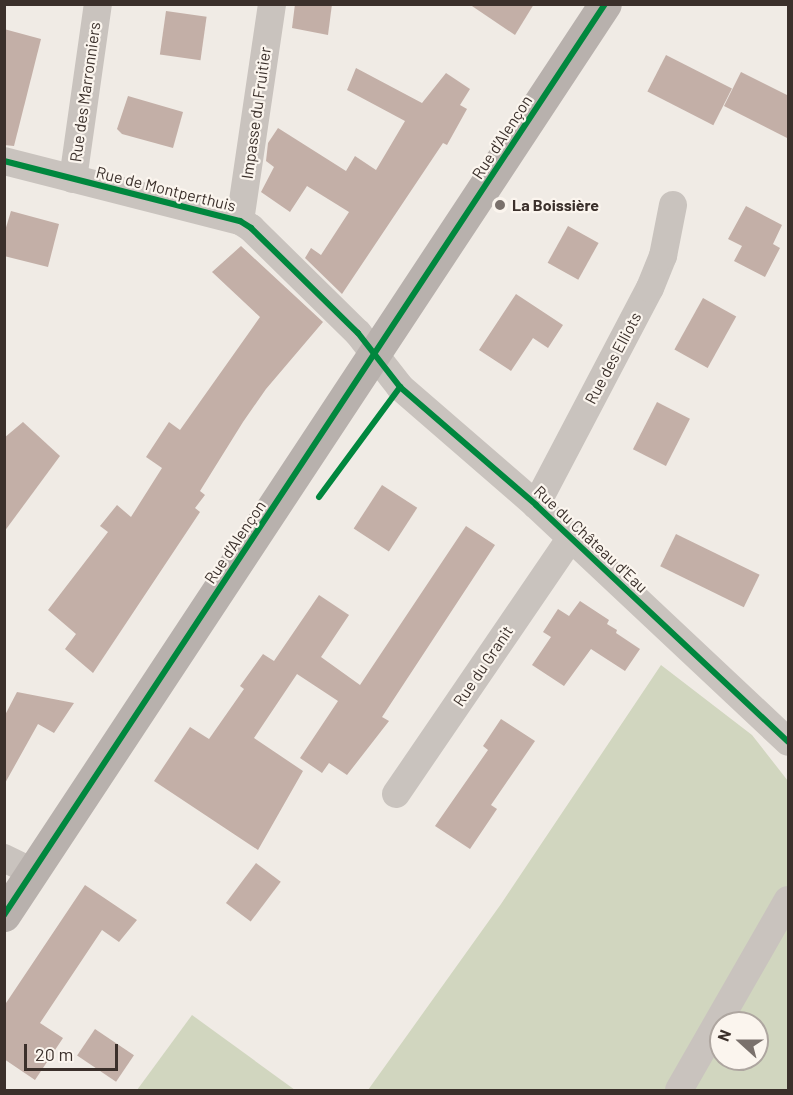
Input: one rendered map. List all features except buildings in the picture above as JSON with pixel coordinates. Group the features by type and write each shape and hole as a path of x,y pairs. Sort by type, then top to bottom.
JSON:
{"main road":[{"name":"Rue d'Alençon","path":"4,915 19,865 375,357 605,4"}],"street":[{"name":"Rue des Marronniers","path":"73,179 98,4"},
{"name":"Impasse du Fruitier","path":"240,221 272,4"},
{"name":"Rue de Montperthuis","path":"4,161 240,221 358,333 375,357"},
{"name":"Rue des Elliots","path":"536,505 650,288 665,248 673,205"},
{"name":"Rue du Château d'Eau","path":"375,357 400,387 536,505 789,742"},
{"name":"Rue du Granit","path":"396,794 570,537"},
{"path":"679,1090 789,900"}],"green space":[{"path":"661,665 752,735 788,781 788,1090 368,1090 501,904"},
{"path":"192,1015 295,1090 137,1090"}],"cycle path":[{"path":"4,915 605,4"},
{"path":"4,161 240,221 251,228 358,333 400,387 536,505 788,742"},
{"path":"319,497 400,387"}],"place":[{"name":"La Boissière","path":"500,205"}]}
